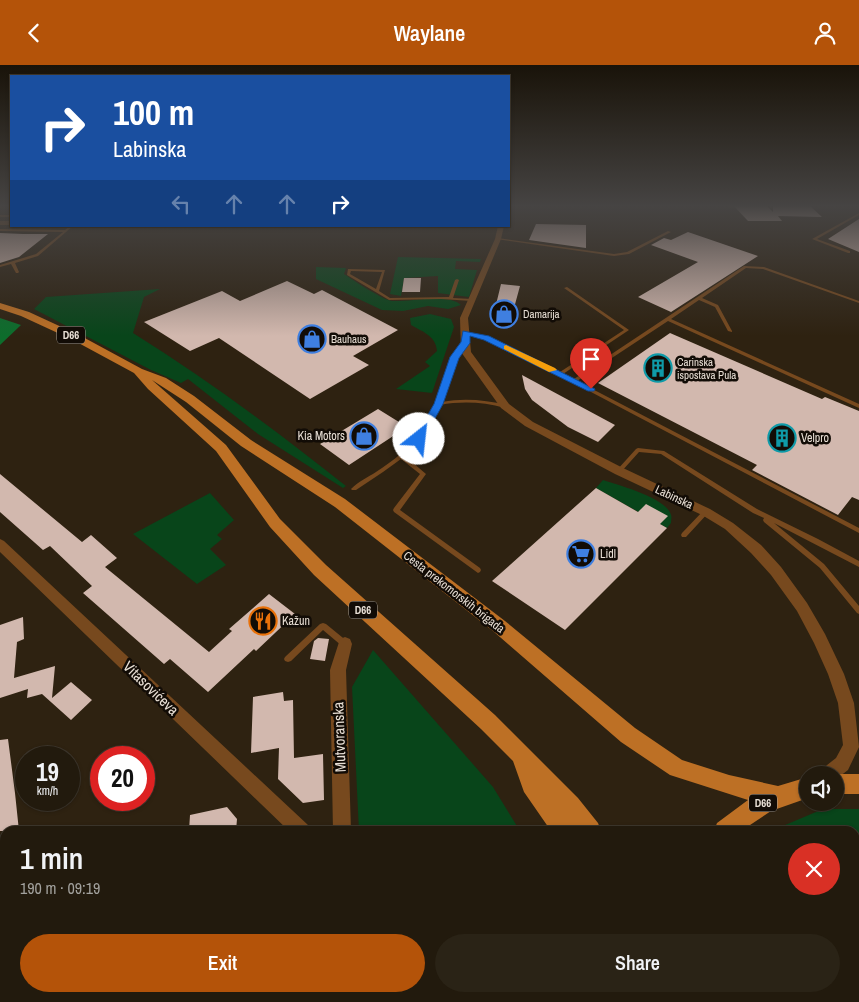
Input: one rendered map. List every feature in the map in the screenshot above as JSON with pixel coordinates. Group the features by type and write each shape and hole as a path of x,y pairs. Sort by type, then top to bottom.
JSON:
{"main road":[{"name":"Cesta prekomorskih brigada","path":"0,306 25,314 77,338 138,371 162,380 190,399 246,443 340,503 499,626 628,735 676,768 729,785 776,796"},
{"name":"Cesta prekomorskih brigada","path":"138,371 152,387 222,448 275,523 320,570 488,722 522,756"},
{"path":"522,756 531,785 560,826"},
{"name":"D66","path":"522,756 570,805 586,826"},
{"path":"844,784 859,783"},
{"name":"D66","path":"730,826 739,817 776,796 799,790"}],"street":[{"name":"Labinska","path":"494,249 464,318 466,352 505,406 529,424 619,471 706,511 729,526 756,549 776,571 802,607 820,639 836,674 846,703 851,746 839,766"},
{"name":"Vitasovićeva","path":"0,544 297,826"},
{"name":"Mutvoranska","path":"342,826 338,670 345,644"},
{"name":"Labinska","path":"846,703 859,719"}],"lane":[{"path":"0,266 37,255 45,249"},
{"path":"569,249 614,255 628,253 636,249"},
{"path":"840,249 849,252"},
{"path":"13,263 17,272"},
{"path":"574,381 745,267 763,268 859,302"},
{"path":"377,291 384,271 349,270 348,274 390,299 472,300"},
{"path":"451,299 457,280"},
{"path":"560,374 627,329 566,288"},
{"path":"699,298 717,305 730,331"},
{"path":"668,319 858,404"},
{"path":"354,489 402,457 419,439 438,404 455,357 466,338 486,338 574,381 859,531"},
{"path":"438,404 457,400 483,400 505,406"},
{"path":"619,471 638,450 662,452 755,511 814,558 859,611"},
{"path":"402,457 423,475 396,509 478,570"},
{"path":"684,535 706,511"},
{"path":"755,511 859,564"},
{"path":"288,659 323,626 345,644"}],"green space":[{"path":"398,257 481,259 480,262 456,261 455,269 477,270 469,297 438,293 438,276 404,278 401,296 390,294"},
{"path":"316,267 346,268 344,274 388,300 448,299 456,301 461,305 448,309 428,306 403,311 382,310 316,279"},
{"path":"160,289 144,297 133,333 242,407 346,486 343,488 258,434 188,379 181,383 151,370 34,309 46,297"},
{"path":"430,314 451,319 454,327 432,393 396,389 430,366 425,362 437,351 431,338 411,325 410,318"},
{"path":"0,318 21,325 0,345"},
{"path":"603,480 641,493 661,503 668,509 671,515 671,523 667,528 596,488"},
{"path":"210,493 234,520 217,535 222,539 210,549 226,565 197,584 133,534"},
{"path":"373,650 493,787 517,826 359,826 352,687"},
{"path":"859,809 859,826 783,826 818,811"}],"building":[{"path":"0,249 29,249 19,257 0,263"},
{"path":"661,249 737,249 758,256 671,312 638,297 698,262"},
{"path":"404,278 421,278 420,292 402,292"},
{"name":"Bauhaus","path":"287,281 314,294 322,290 398,330 353,356 369,365 310,399 219,338 190,351 144,322 222,291 240,301"},
{"path":"501,284 520,286 511,319 493,317"},
{"name":"Velpro","path":"670,333 822,399 825,397 859,411 859,500 852,497 838,515 752,470 757,465 598,383"},
{"path":"522,375 615,425 598,442 568,427 532,400 525,389"},
{"name":"Kia Motors","path":"378,409 407,427 349,465 320,444"},
{"path":"0,474 82,542 91,535 117,558 105,567 209,652 232,631 229,629 269,594 295,614 256,651 254,649 208,692 170,659 164,664 83,593 92,586 50,546 43,550 0,512"},
{"name":"Lidl","path":"596,488 638,512 646,504 668,516 660,524 667,528 565,630 492,581"},
{"path":"23,617 24,639 17,642 14,678 55,666 52,698 71,682 92,700 71,720 42,694 27,698 28,689 0,698 0,625"},
{"path":"318,638 329,639 325,661 310,659 314,641"},
{"path":"283,692 284,701 293,700 294,758 323,754 324,800 303,803 278,779 279,748 251,753 253,697"},
{"path":"8,739 15,793 15,811 17,811 18,826 0,826 0,740"},
{"path":"227,807 237,819 236,826 189,826 190,815"}],"slow traffic":[{"path":"506,348 552,370"}],"place":[{"name":"Damarija","path":"504,314"},
{"name":"Bauhaus","path":"312,339"},
{"name":"Carinska ispostava Pula","path":"658,368"},
{"name":"Kia Motors","path":"364,436"},
{"name":"Velpro","path":"782,438"},
{"name":"Lidl","path":"581,554"},
{"name":"Kažun","path":"263,621"}],"route":[{"path":"419,439 438,404 455,357 466,343 466,333 486,338 591,389"}]}
